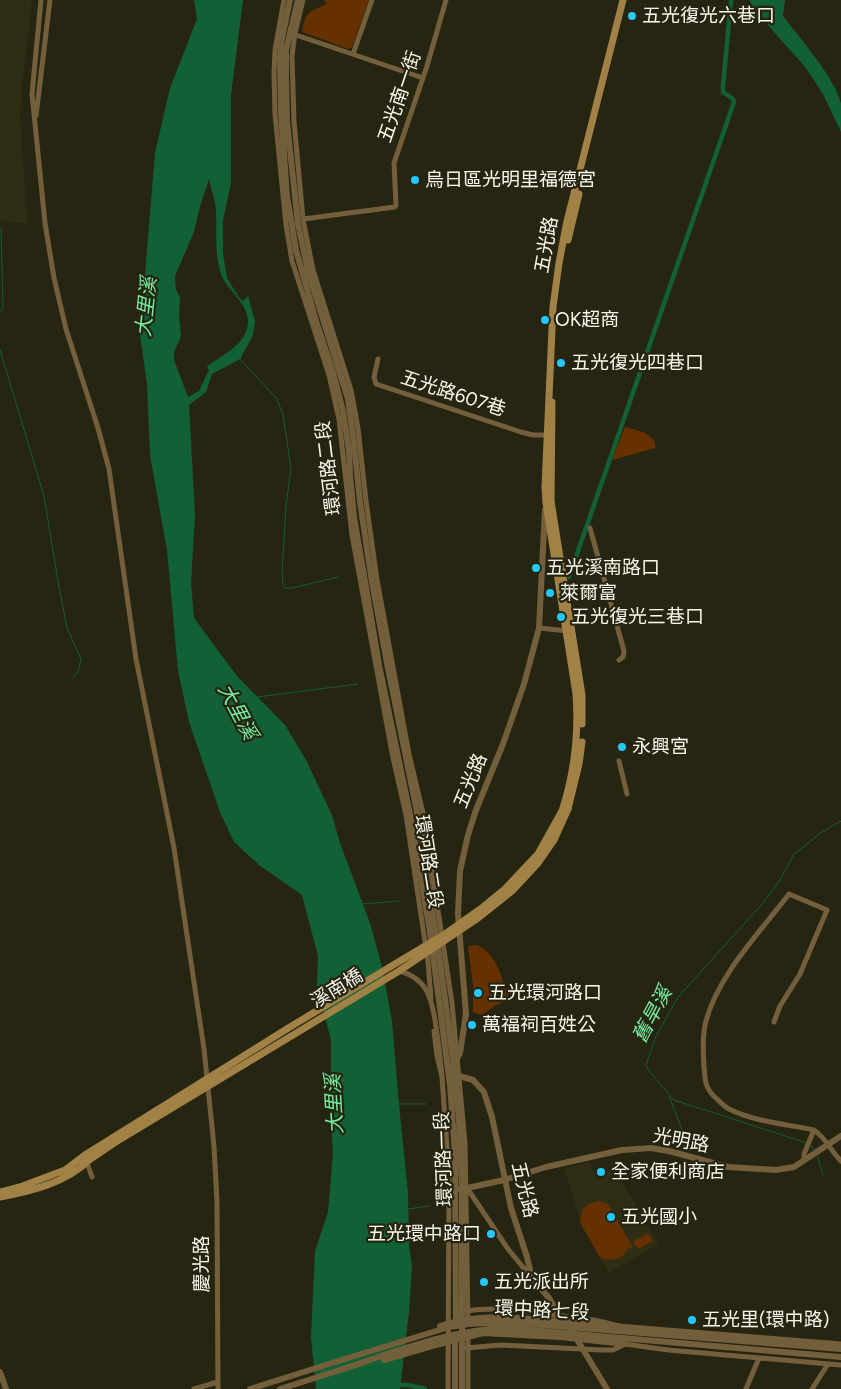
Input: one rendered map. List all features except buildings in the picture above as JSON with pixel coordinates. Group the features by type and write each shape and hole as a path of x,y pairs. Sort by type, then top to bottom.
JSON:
{"main road":[{"name":"五光路","path":"565,810 578,725 576,694 549,502 546,435 553,308 567,221 623,0"},
{"name":"五光路","path":"565,810 579,764 582,695 549,502 552,400 558,309 563,264 571,222 628,0"},
{"name":"溪南橋","path":"87,1160 399,971 478,918 512,891 538,863 554,840 565,810"},
{"name":"溪南橋","path":"87,1160 290,1027 445,934 483,907 538,854 565,810"},
{"path":"0,1192 65,1170 87,1160"},
{"path":"0,1197 45,1185 67,1176 87,1160"}],"street":[{"path":"35,124 32,94 41,0"},
{"path":"35,124 50,0"},
{"name":"環河路二段","path":"284,0 287,122 298,224 308,271 348,399 357,502 380,665 432,931"},
{"name":"環河路二段","path":"290,0 286,33 292,56 294,122 303,219 313,270 351,390 358,428 354,474"},
{"name":"環河路二段","path":"286,33 298,0"},
{"name":"環河路二段","path":"303,0 275,50 276,114 286,225 292,261 329,375 354,474 357,502 380,598 423,813 432,931"},
{"path":"353,54 372,0"},
{"name":"五光南一街","path":"303,219 395,207 394,163 423,78 446,0"},
{"path":"286,33 423,78"},
{"name":"慶光路","path":"35,124 44,216 54,278 66,329 100,434 109,470 136,659 174,848 204,1049 214,1146 217,1202 218,1389"},
{"name":"五光路607巷","path":"378,359 374,377 376,384 521,432 546,435"},
{"name":"五光路","path":"532,1278 511,1208 492,1117 484,1092 473,1080 455,1071 466,1014 458,914 460,871 468,835 524,684 539,628 549,502"},
{"path":"590,528 624,650 623,657 620,660"},
{"path":"539,628 567,630 573,636"},
{"path":"619,761 627,794"},
{"path":"774,1022 780,1006 800,974 827,910 789,894 740,956 709,1011 703,1052 705,1086 728,1109 755,1119 820,1134 832,1153 841,1161"},
{"name":"環河路一段","path":"432,931 455,1071 462,1311 454,1389"},
{"name":"環河路一段","path":"432,931 437,1056 442,1077 448,1143 458,1188 448,1314 468,1389"},
{"path":"399,971 418,980 430,995 442,1077 455,1071 440,1060"},
{"name":"環河路一段","path":"448,1389 458,1349 462,1311 455,1154 455,1071"},
{"path":"804,1160 813,1131"},
{"name":"光明路","path":"458,1188 504,1180 546,1167 622,1150 651,1148 728,1167 776,1170 794,1167 841,1136"},
{"path":"87,1160 92,1177"},
{"name":"五光路","path":"458,1188 549,1298 557,1318"},
{"name":"環中路七段","path":"448,1314 481,1309 513,1310 557,1318 602,1321 618,1326 841,1344"},
{"path":"335,1362 367,1348 459,1320 483,1316 557,1318 567,1323 618,1326"},
{"name":"環中路七段","path":"250,1389 449,1328 468,1324 506,1322 841,1349"},
{"path":"567,1323 607,1389"},
{"name":"環中路七段","path":"280,1389 450,1335 484,1328 506,1328 841,1356"},
{"path":"663,1329 667,1343 663,1350"},
{"path":"673,1330 671,1340 673,1351"},
{"path":"337,1371 483,1333 625,1344"},
{"name":"環中路七段","path":"458,1349 501,1345 613,1350 625,1344 673,1351 841,1365"},
{"name":"環河路一段","path":"458,1349 462,1389"},
{"path":"746,1389 759,1358"},
{"path":"812,1389 828,1364"},
{"path":"0,1372 6,1389"},
{"path":"194,1389 218,1382"}],"shaded area":[{"path":"0,0 32,0 20,117 27,223 0,220"},
{"path":"324,0 369,0 352,47 349,49 302,32 309,13 327,4"},
{"path":"625,427 646,433 655,442 655,448 612,460"},
{"path":"476,945 489,953 494,960 509,999 482,1015 473,1012 473,985 468,946"},
{"name":"五光國小","path":"589,1163 598,1179 614,1168 659,1244 609,1273 583,1229 564,1168"},
{"path":"597,1201 607,1203 633,1247 630,1249 628,1247 624,1255 617,1259 600,1258 580,1222 582,1210 589,1204"},
{"path":"648,1233 653,1241 638,1249 633,1242"}],"water":[{"name":"大里溪","path":"194,0 243,0 231,95 231,183 223,220 223,254 227,278 243,301 248,296 255,321 253,335 240,359 212,374 206,392 189,405 195,515 191,583 194,618 237,676 285,725 306,760 332,815 340,843 370,923 382,967 392,1021 408,1193 409,1244 412,1266 400,1389 316,1389 311,1337 315,1251 328,1212 333,1153 331,1040 317,986 318,956 302,895 259,865 234,842 220,812 189,722 178,671 167,550 150,455 147,384 140,335 155,153 170,88 197,19","holes":["209,179 216,209 217,250 221,274 244,307 248,320 247,328 240,342 207,366 209,370 199,391 188,397 174,360 174,352 181,336 180,297 176,290 175,276 194,232"]},
{"path":"749,0 785,0 783,16 825,71 838,94 841,104 841,132 823,94 806,68 758,14"}],"waterway":[{"path":"569,577 734,102 733,99 723,92 731,0"},
{"path":"0,313 3,307 1,228"},
{"path":"0,350 44,496 67,628 81,659 78,672 73,678"},
{"path":"240,359 277,399 283,415 291,468 286,506 283,584 285,588 292,588 338,577"},
{"path":"257,697 358,684"},
{"name":"舊旱溪","path":"807,1143 674,1100 646,1065 656,1036 678,997 763,903 780,880 794,854 822,832 841,821"},
{"path":"362,904 399,901"},
{"path":"669,1096 688,1149"},
{"path":"399,1104 426,1104"},
{"name":"舊旱溪","path":"810,1144 815,1151"},
{"name":"舊旱溪","path":"817,1155 823,1175"},
{"path":"408,1209 429,1206"},
{"path":"395,1385 408,1385 425,1389"}],"place":[{"name":"五光復光六巷口","path":"632,16"},
{"name":"烏日區光明里福德宮","path":"415,180"},
{"name":"OK超商","path":"545,320"},
{"name":"五光復光四巷口","path":"561,363"},
{"name":"五光溪南路口","path":"536,568"},
{"name":"萊爾富","path":"550,593"},
{"name":"五光復光三巷口","path":"561,617"},
{"name":"永興宮","path":"622,747"},
{"name":"五光環河路口","path":"478,993"},
{"name":"萬福祠百姓公","path":"472,1025"},
{"name":"全家便利商店","path":"601,1172"},
{"name":"五光國小","path":"611,1217"},
{"name":"五光環中路口","path":"491,1234"},
{"name":"五光派出所","path":"484,1282"},
{"name":"五光里(環中路)","path":"692,1320"}]}
